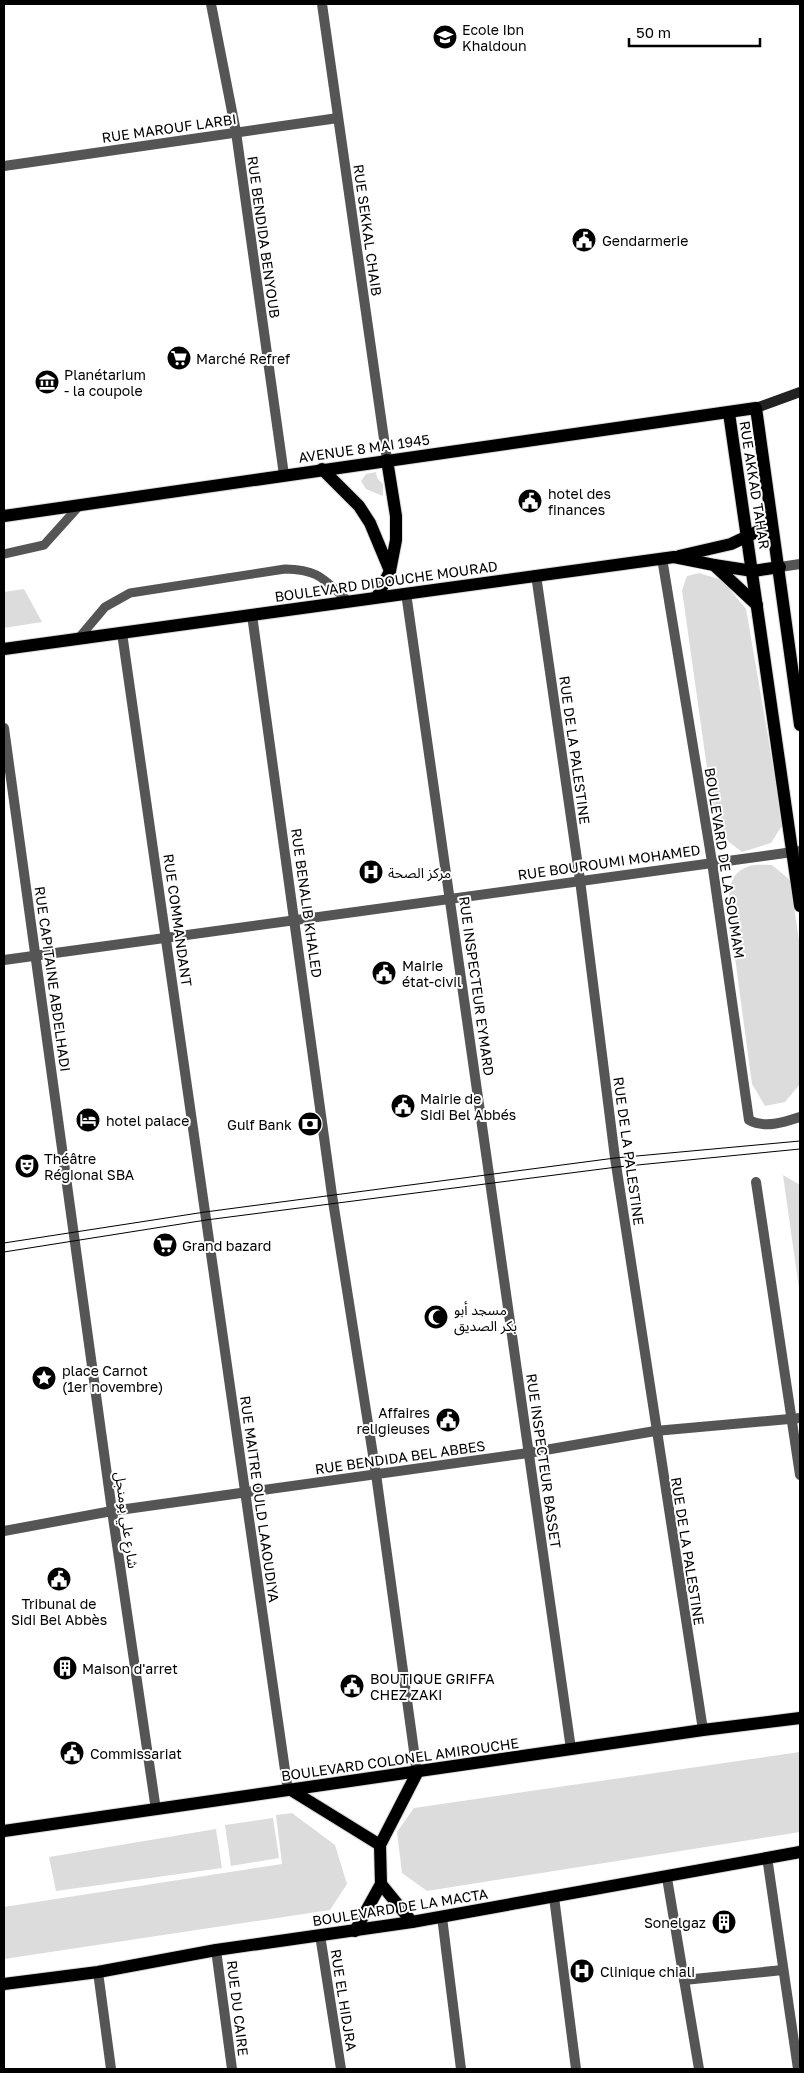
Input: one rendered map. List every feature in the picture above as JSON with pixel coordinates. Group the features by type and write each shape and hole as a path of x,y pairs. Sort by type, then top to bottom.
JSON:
{"main road":[{"name":"RUE AKKAD TAHAR","path":"800,725 780,567 756,408 729,413 796,851 800,906"},
{"name":"AVENUE 8 MAI 1945","path":"4,516 387,460 729,413"},
{"path":"377,597 390,572 396,540 394,500 387,460"},
{"path":"322,470 359,506 370,523 390,572"},
{"path":"668,558 714,550 747,538 772,524"},
{"name":"BOULEVARD DIDOUCHE MOURAD","path":"4,649 668,558 753,571 780,567"},
{"path":"714,565 757,605"},
{"name":"BOULEVARD COLONEL AMIROUCHE","path":"4,1831 417,1773 703,1730 800,1718"},
{"path":"355,1930 381,1884 380,1845 417,1773"},
{"path":"290,1791 380,1845"},
{"name":"BOULEVARD DE LA MACTA","path":"4,1984 98,1972 216,1950 412,1922 667,1878 800,1852"},
{"path":"381,1884 412,1922"}],"street":[{"name":"RUE BENDIDA BENYOUB","path":"211,4 236,132 284,475"},
{"name":"RUE SEKKAL CHAIB","path":"322,4 387,460"},
{"name":"RUE MAROUF LARBI","path":"4,166 338,118"},
{"path":"756,408 800,392"},
{"name":"BOULEVARD DE LA SOUMAM","path":"668,558 749,1120 756,1124 770,1124 786,1122 800,1117"},
{"path":"780,567 800,564"},
{"name":"RUE DE LA PALESTINE","path":"536,575 580,880 615,1158 655,1431 703,1730"},
{"name":"RUE INSPECTEUR EYMARD","path":"406,593 491,1176"},
{"name":"RUE BENALIB KHALED","path":"252,615 332,1196 376,1474 417,1773"},
{"name":"RUE COMMANDANT","path":"122,633 205,1212"},
{"name":"RUE CAPITAINE ABDELHADI","path":"4,728 74,1233"},
{"name":"RUE BOUROUMI MOHAMED","path":"4,960 796,851"},
{"name":"RUE INSPECTEUR BASSET","path":"491,1176 528,1453 571,1749"},
{"path":"756,1182 796,1419 800,1475"},
{"name":"RUE MAITRE OULD LAAOUDIYA","path":"205,1212 290,1791"},
{"name":"شارع علي بومنجل","path":"74,1233 156,1810"},
{"name":"RUE BENDIDA BEL ABBES","path":"4,1531 112,1511 246,1494 528,1453 655,1431 796,1419"},
{"path":"767,1858 798,2069"},
{"path":"667,1878 699,2069"},
{"path":"554,1897 576,2069"},
{"path":"442,1917 461,2069"},
{"name":"RUE EL HIDJRA","path":"320,1935 340,2069"},
{"name":"RUE DU CAIRE","path":"216,1950 232,2069"},
{"path":"684,1980 783,1970"},
{"path":"98,1972 111,2069"}],"lane":[{"path":"4,554 44,545 80,505"},
{"path":"78,639 105,607 130,594 285,569 306,569 317,574 348,601"}],"shaded area":[{"path":"376,472 377,478 383,484 383,496 366,489 361,481 366,474"},
{"path":"699,573 722,580 746,609 783,824 771,843 742,852 716,832 682,590 687,576"},
{"path":"24,589 42,622 4,628 4,592"},
{"path":"753,865 772,865 790,880 800,947 800,1084 785,1102 765,1106 752,1084 729,913 729,900 733,880 740,870"},
{"path":"783,1175 800,1185 800,1296"},
{"path":"800,1752 800,1832 427,1891 402,1873 397,1832 414,1808"},
{"path":"292,1813 335,1845 347,1884 330,1910 4,1959 4,1907 282,1864 276,1815"},
{"path":"273,1818 279,1858 231,1866 225,1825"},
{"path":"216,1829 222,1868 56,1891 49,1857"}],"tram line":[{"path":"4,1243 205,1212 615,1158 800,1141"},
{"path":"4,1252 206,1220 617,1167 800,1149"}],"place":[{"name":"Ecole Ibn Khaldoun","path":"445,37"},
{"name":"Gendarmerie","path":"584,240"},
{"name":"Marché Refref","path":"179,358"},
{"name":"Planétarium - la coupole","path":"47,382"},
{"name":"hotel des finances","path":"530,501"},
{"name":"مركز الصحة","path":"371,872"},
{"name":"Mairie état-civil","path":"384,973"},
{"name":"Mairie de Sidi Bel Abbés","path":"403,1106"},
{"name":"hotel palace","path":"88,1120"},
{"name":"Gulf Bank","path":"310,1124"},
{"name":"Théâtre Régional SBA","path":"27,1166"},
{"name":"Grand bazard","path":"165,1245"},
{"name":"مسجد أبو بكر الصديق","path":"436,1317"},
{"name":"place Carnot (1er novembre)","path":"44,1378"},
{"name":"Affaires religieuses","path":"448,1420"},
{"name":"Tribunal de Sidi Bel Abbès","path":"59,1579"},
{"name":"Maison d'arret","path":"65,1668"},
{"name":"BOUTIQUE GRIFFA CHEZ ZAKI","path":"352,1686"},
{"name":"Commissariat","path":"72,1753"},
{"name":"Sonelgaz","path":"724,1922"},
{"name":"Clinique chiali","path":"582,1971"}]}
